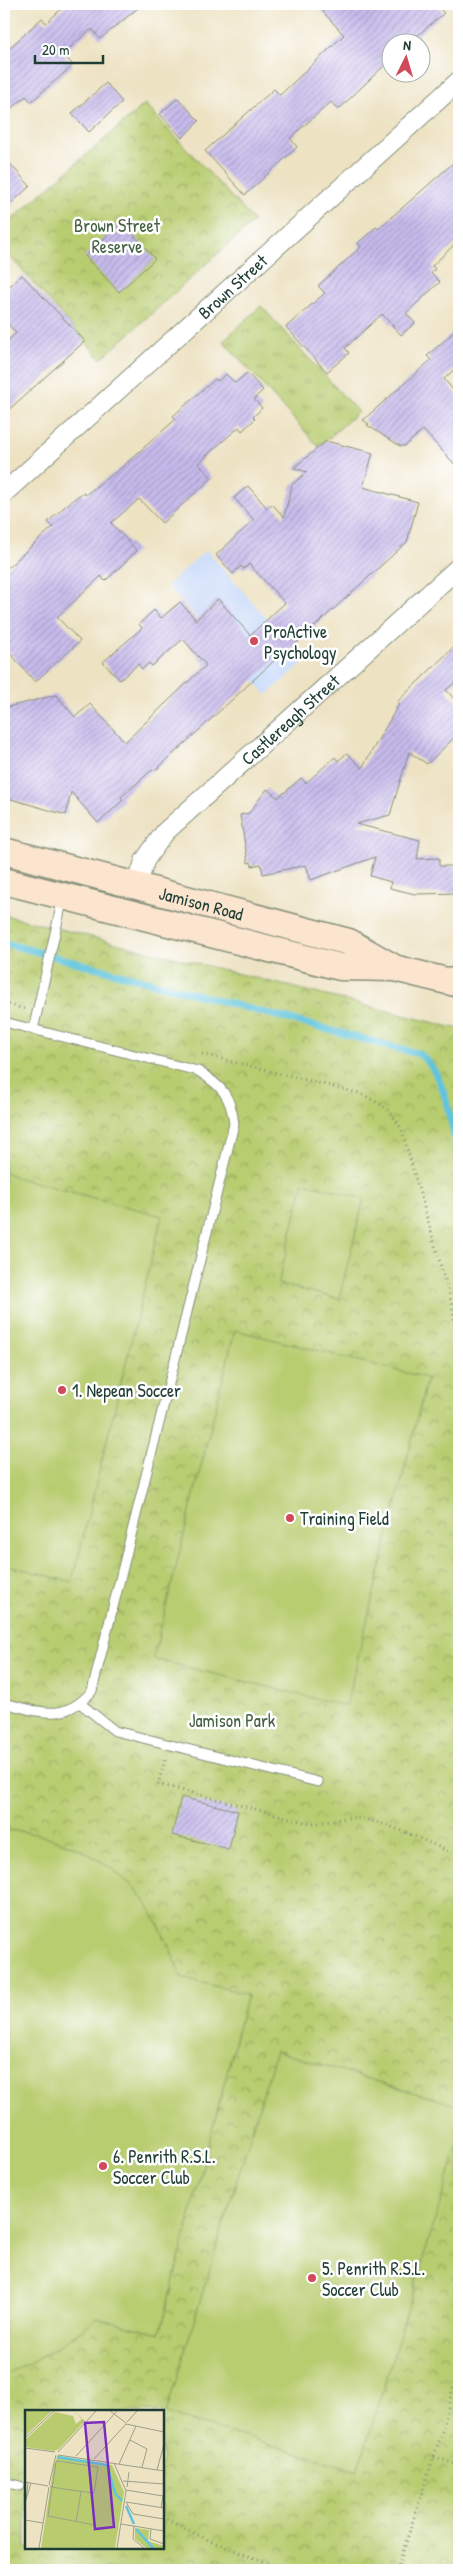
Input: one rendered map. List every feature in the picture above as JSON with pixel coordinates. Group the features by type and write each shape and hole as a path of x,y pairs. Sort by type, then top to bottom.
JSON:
{"main road":[{"name":"Jamison Road","path":"4,851 349,942 394,968"},
{"name":"Jamison Road","path":"4,881 340,967 394,968 459,984"}],"street":[{"name":"Brown Street","path":"4,493 459,81"},
{"name":"Castlereagh Street","path":"137,885 145,860 165,832 459,568"}],"lane":[{"path":"33,1030 63,896"},
{"path":"4,1022 198,1072 215,1081 226,1094 232,1107 234,1124 92,1691 80,1704 67,1711 48,1714 4,1703"},
{"path":"80,1704 115,1731 318,1782"},
{"path":"4,2482 20,2486"}],"path":[{"path":"194,1052 358,1093 382,1104 395,1115 402,1131 451,1301 459,1346"},
{"path":"168,1744 158,1784 309,1823 321,1824 353,1818 373,1821 459,1857"},
{"path":"397,2570 434,2457 459,2363"},
{"path":"434,2457 459,2465"},
{"path":"164,2518 212,2542 287,2570"}],"shaded area":[{"path":"206,550 305,661 267,695 167,585"}],"green space":[{"name":"Brown Street Reserve","path":"145,104 254,221 101,359 4,250 4,226"},
{"path":"261,306 358,412 319,447 223,341"},
{"name":"Jamison Park","path":"4,915 459,1029 459,2570 4,2570"},
{"name":"1. Nepean Soccer","path":"4,1171 15,1177 162,1216 72,1582 4,1564"},
{"path":"304,1182 364,1199 339,1299 278,1284"},
{"name":"Training Field","path":"235,1330 427,1378 346,1706 153,1659"},
{"name":"6. Penrith R.S.L. Soccer Club","path":"4,1830 20,1831 52,1838 96,1858 122,1877 146,1903 163,1934 182,1978 247,1994 160,2334 97,2318 52,2350 4,2374"},
{"name":"5. Penrith R.S.L. Soccer Club","path":"276,2051 459,2106 459,2142 358,2471 166,2413"}],"building":[{"path":"67,4 143,4 100,39 93,30 90,30 63,54 73,65 31,102 26,96 4,115 4,53 42,18 46,23"},
{"path":"316,4 435,4 444,13 422,32 380,32 380,70 338,110 331,102 290,138 297,147 245,195 205,151 274,89 280,95 344,35"},
{"path":"106,83 122,102 89,132 72,113"},
{"path":"178,98 199,121 182,138 160,114"},
{"path":"4,157 30,186 4,210"},
{"path":"459,158 459,240 432,266 435,269 431,273 440,282 406,313 415,323 401,335 382,314 345,348 349,353 327,372 286,327 325,293 318,286 361,247 358,243 376,227 378,229"},
{"path":"122,222 155,259 119,292 85,256"},
{"path":"22,275 85,341 4,414 4,344 16,333 4,320 4,291"},
{"path":"459,327 459,365 444,379 459,397 459,469 423,430 405,446 400,446 367,425 369,424 363,420 431,360 427,356"},
{"path":"247,373 263,390 254,399 262,408 253,417 255,419 242,431 239,427 198,463 212,478 162,523 139,499 111,523 137,551 105,581 101,576 57,617 80,641 35,682 4,646 4,571 53,527 48,522 62,509 83,492 85,495 122,467 176,419 173,416 215,379 218,381 226,374 235,383"},
{"path":"326,441 373,453 363,487 418,502 407,542 158,768 151,771 121,797 123,800 98,823 71,792 66,815 4,797 4,708 56,695 75,717 90,704 125,742 206,665 183,639 152,666 149,663 142,669 138,664 120,680 103,662 142,628 139,624 154,610 161,618 180,602 196,620 218,599 250,635 285,603 249,564 244,569 241,566 233,574 216,555 254,520 234,498 248,486 267,508 272,504 284,517 292,485 307,472 294,468"},
{"path":"459,642 459,679 446,690 459,704 459,733 427,764 409,752 390,815 356,824 420,840 417,859 439,858 439,866 456,866 457,893 415,894 390,888 391,882 370,876 375,857 311,880 306,865 263,874 261,864 252,866 251,862 248,863 240,815 249,813 267,789 278,798 301,778 306,783 335,757 338,761 347,753 362,768 399,704 397,702"},
{"path":"181,1797 238,1811 229,1849 172,1835"}],"waterway":[{"path":"4,943 419,1054 436,1074 450,1115 459,1157"}],"place":[{"name":"ProActive Psychology","path":"254,641"},
{"name":"1. Nepean Soccer","path":"62,1390"},
{"name":"Training Field","path":"290,1518"},
{"name":"6. Penrith R.S.L. Soccer Club","path":"103,2166"},
{"name":"5. Penrith R.S.L. Soccer Club","path":"312,2278"}]}
